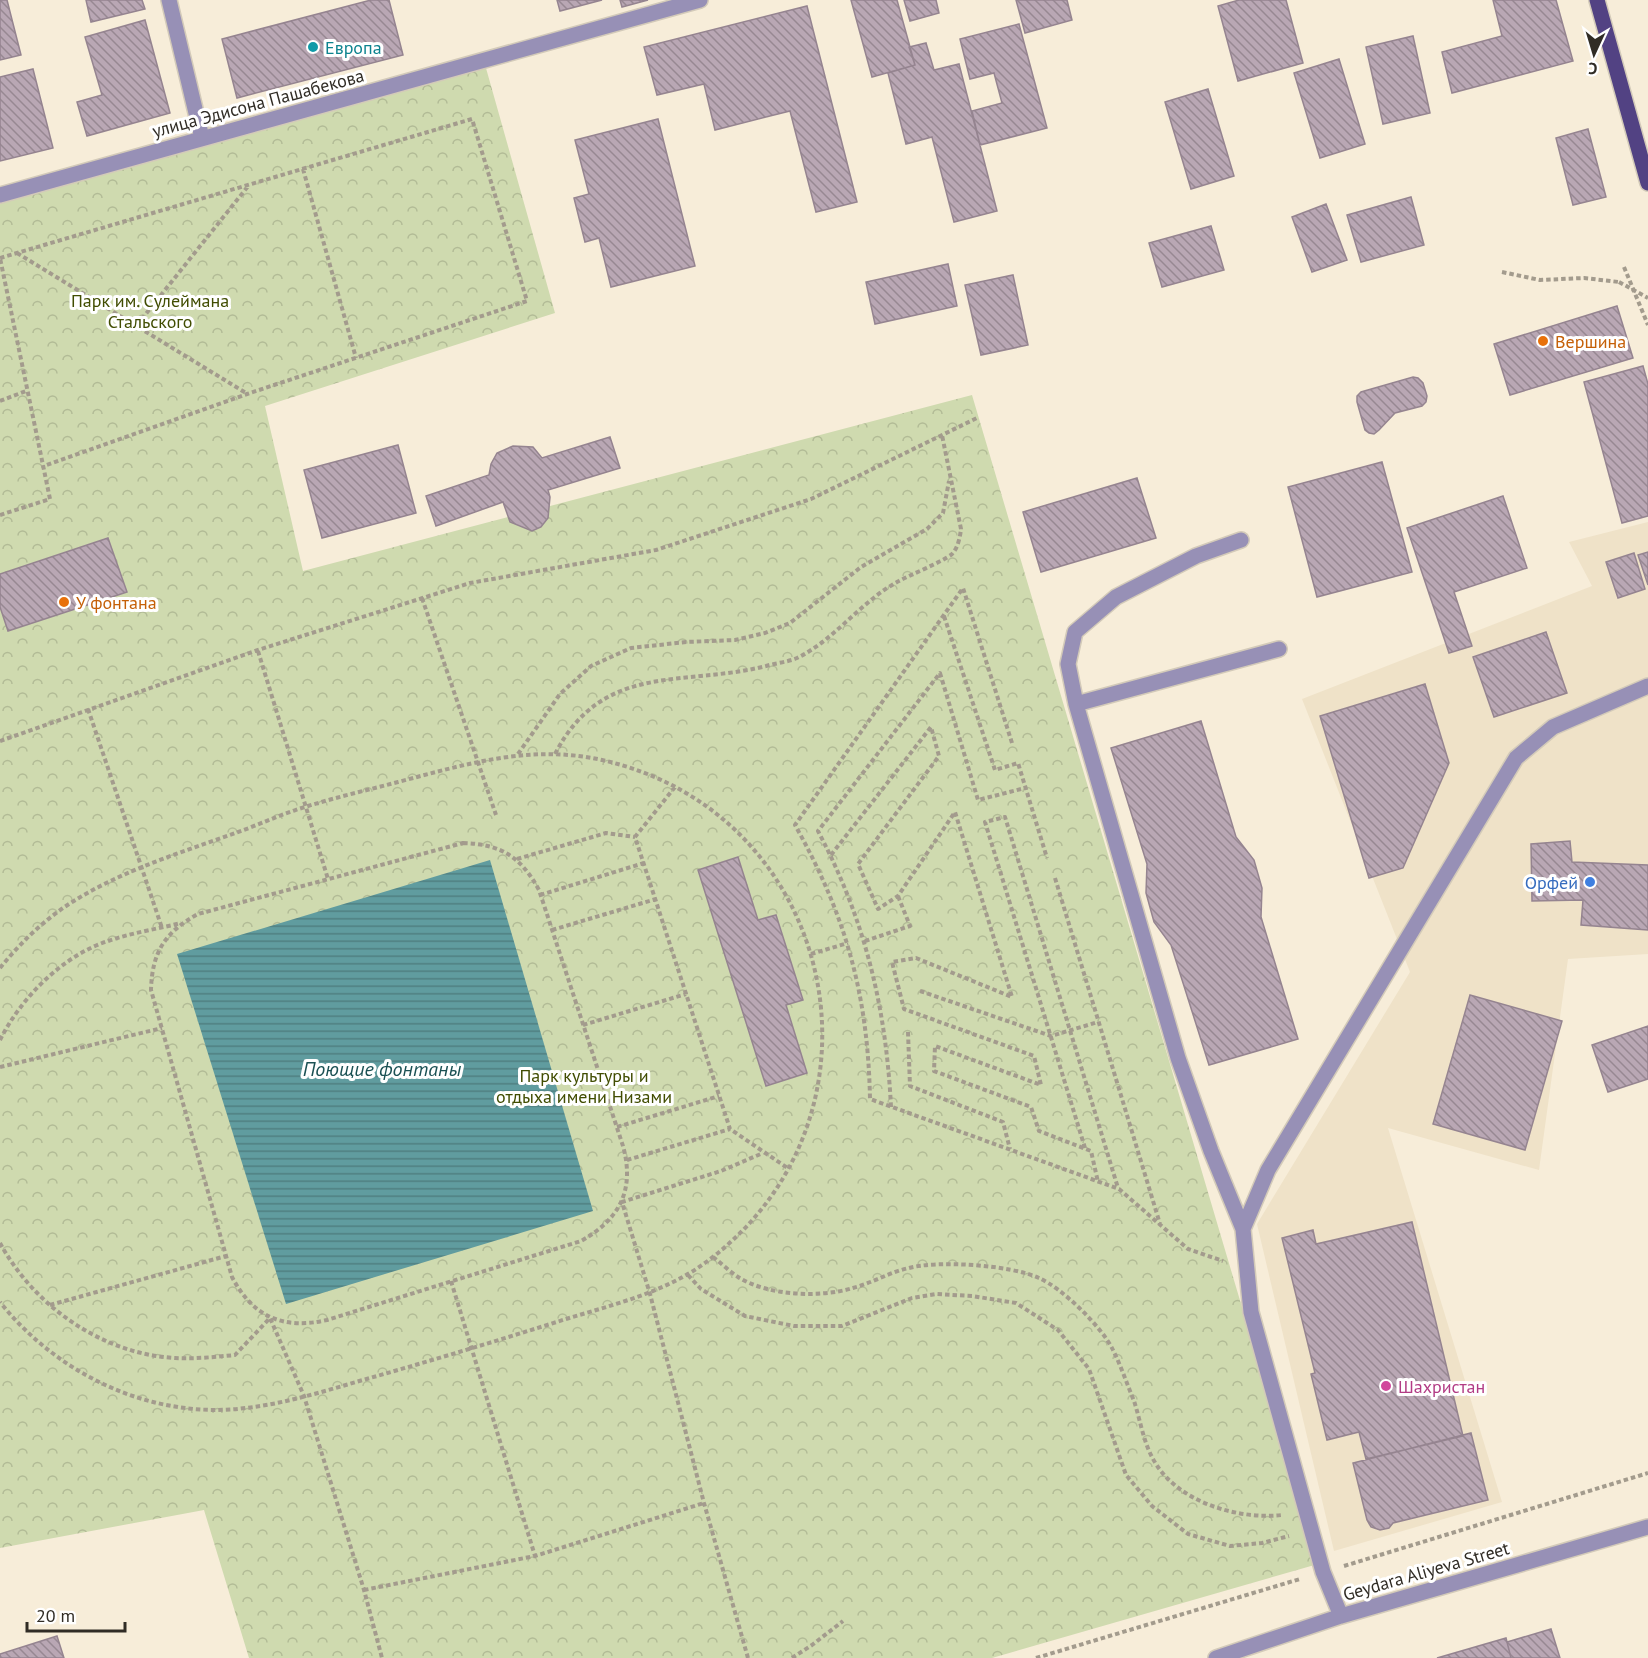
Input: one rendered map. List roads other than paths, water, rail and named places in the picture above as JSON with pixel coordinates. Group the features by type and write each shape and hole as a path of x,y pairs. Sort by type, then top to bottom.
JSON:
{"main road":[{"path":"1598,0 1648,183"},
{"path":"1604,0 1648,161"}],"street":[{"path":"169,0 202,138"},
{"name":"улица Эдисона Пашабекова","path":"0,195 700,0"},
{"path":"1241,540 1196,556 1116,597 1075,633 1068,664 1076,704 1178,1058 1211,1151 1243,1229 1251,1312 1323,1572 1341,1616"},
{"path":"1076,704 1280,650"},
{"path":"1243,1229 1268,1170 1516,758 1553,727 1648,686"},
{"name":"Geydara Aliyeva Street","path":"1216,1658 1341,1616 1648,1527"}],"water":[{"name":"Поющие фонтаны","path":"490,860 593,1211 286,1304 177,954"}],"place":[{"name":"Европа","path":"313,47"},
{"name":"Вершина","path":"1543,341"},
{"name":"У фонтана","path":"64,602"},
{"name":"Орфей","path":"1590,882"},
{"name":"Шахристан","path":"1386,1386"}],"park label":[{"name":"Парк им. Сулеймана Стальского","path":"150,310"},
{"name":"Парк культуры и отдыха имени Низами","path":"584,1085"}]}
